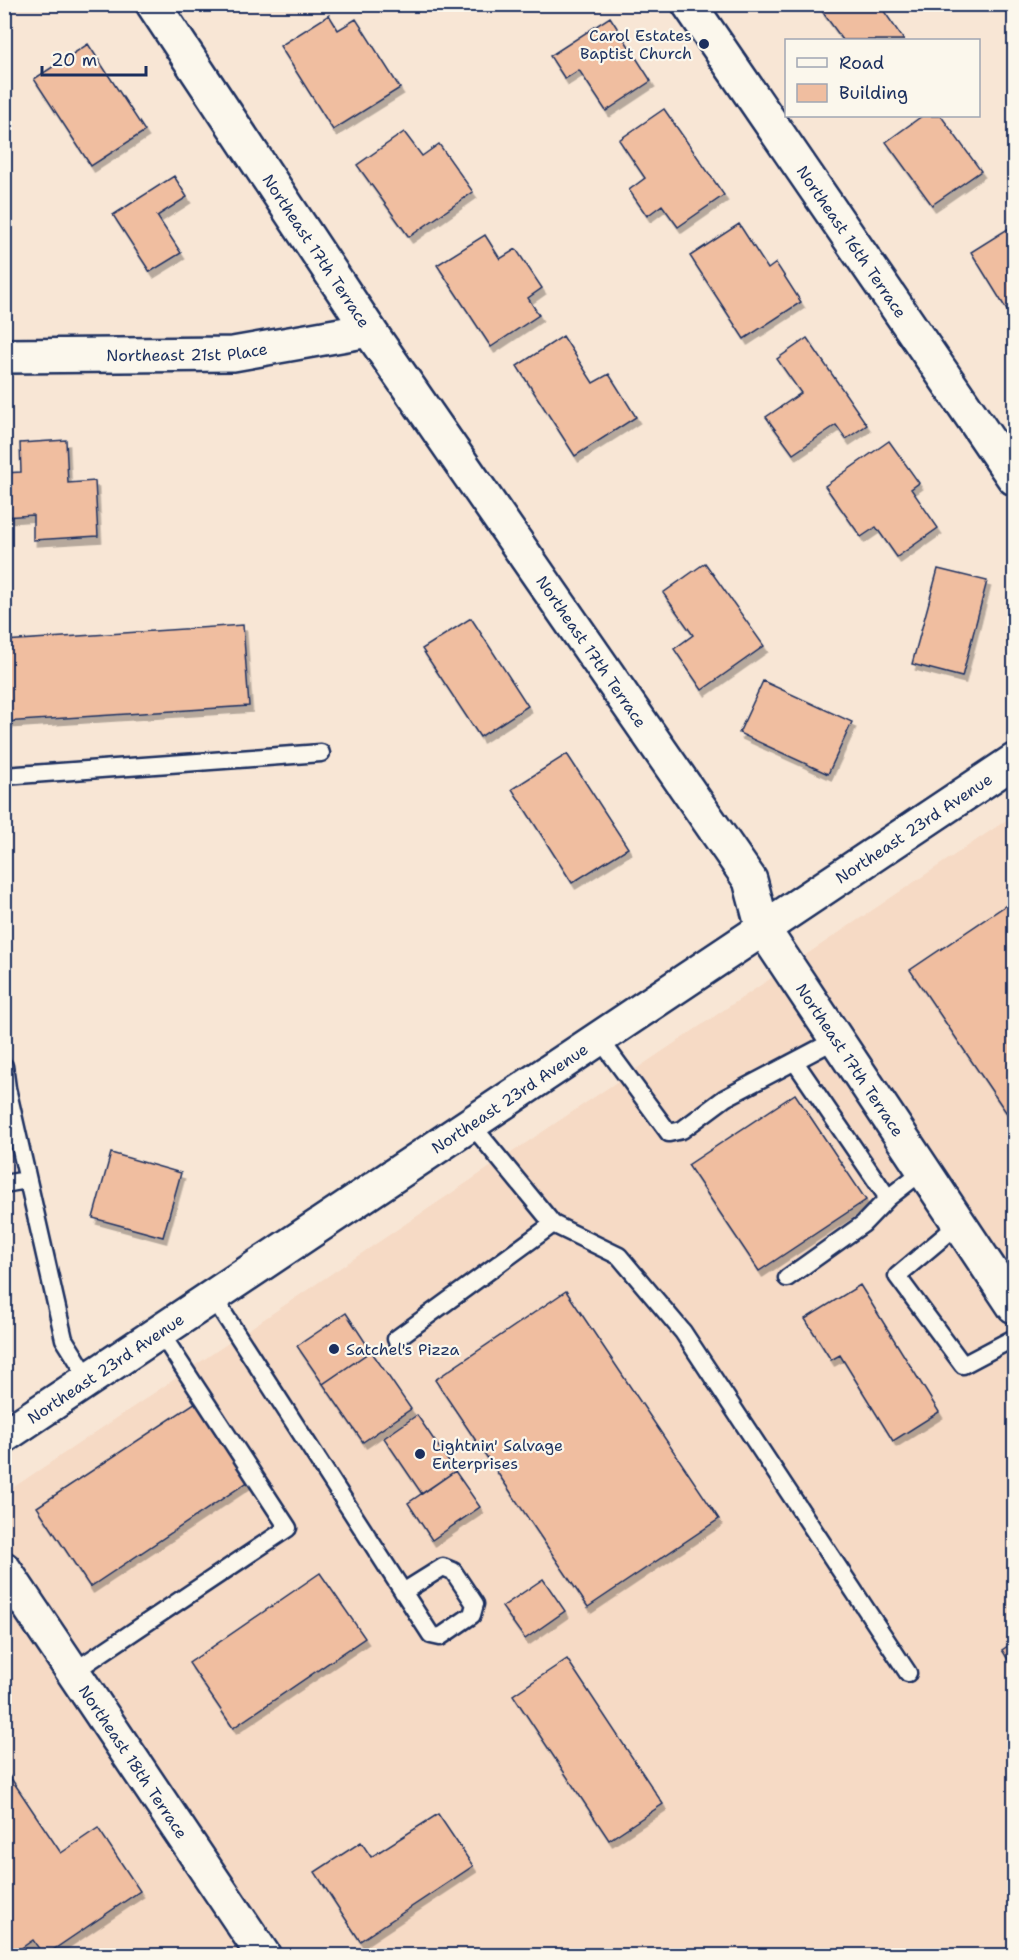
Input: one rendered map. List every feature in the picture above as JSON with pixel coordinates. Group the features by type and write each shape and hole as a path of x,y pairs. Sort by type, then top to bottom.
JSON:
{"street":[{"name":"Northeast 17th Terrace","path":"153,4 369,330 750,880 763,929 1014,1306"},
{"name":"Northeast 16th Terrace","path":"689,4 1014,478"},
{"name":"Northeast 21st Place","path":"4,356 233,354 369,330"},
{"name":"Northeast 23rd Avenue","path":"4,1436 1014,761"},
{"name":"Northeast 18th Terrace","path":"4,1569 74,1672 254,1952"}],"lane":[{"path":"4,776 321,753"},
{"path":"599,1038 669,1133 682,1130 725,1098 837,1039"},
{"path":"795,1062 888,1198"},
{"path":"4,1066 27,1180 64,1339 89,1379"},
{"path":"471,1124 553,1224 620,1257 683,1332 908,1673"},
{"path":"787,1278 863,1224 888,1198 924,1170"},
{"path":"4,1184 27,1180"},
{"path":"396,1339 553,1224"},
{"path":"960,1224 897,1276 963,1365 1014,1338"},
{"path":"213,1297 404,1592"},
{"path":"74,1672 288,1528 160,1332"}],"shaded area":[{"path":"1014,815 1014,1955 5,1956 5,1493"}],"building":[{"path":"830,4 879,4 903,39 842,39 821,10"},
{"path":"329,15 338,30 356,19 400,88 333,130 280,46"},
{"path":"610,17 651,81 606,111 579,70 565,79 550,56"},
{"path":"88,44 145,131 91,166 34,79"},
{"path":"664,109 724,195 678,227 662,205 647,216 629,190 645,178 619,140"},
{"path":"921,117 942,117 981,171 932,205 886,142"},
{"path":"404,132 422,156 439,144 473,192 409,237 357,165"},
{"path":"174,176 187,197 157,216 181,253 150,272 113,215"},
{"path":"739,224 768,269 776,263 801,302 744,339 690,256"},
{"path":"1014,225 1014,308 1008,312 971,252"},
{"path":"485,235 500,259 516,249 542,288 528,298 539,315 491,347 437,265"},
{"path":"563,336 593,383 609,374 636,417 575,456 517,366"},
{"path":"807,338 867,425 846,439 836,425 793,454 766,417 801,393 777,359"},
{"path":"66,440 68,483 95,481 98,536 33,540 33,515 4,517 4,473 21,472 20,443"},
{"path":"889,441 919,483 911,489 938,528 897,557 876,527 861,537 825,486"},
{"path":"705,563 764,646 702,690 674,649 693,635 663,593"},
{"path":"938,569 987,581 962,677 912,664"},
{"path":"471,618 528,706 480,737 422,649"},
{"path":"243,625 249,706 4,722 4,641"},
{"path":"763,681 852,722 828,774 739,733"},
{"path":"567,754 628,848 572,883 512,789"},
{"path":"1014,900 1014,1107 1006,1112 910,970"},
{"path":"795,1094 866,1200 759,1271 688,1165"},
{"path":"111,1153 181,1173 163,1237 93,1218"},
{"path":"860,1285 939,1412 893,1441 840,1355 831,1360 805,1319"},
{"path":"566,1291 719,1519 588,1607 435,1380"},
{"name":"Satchel's Pizza","path":"346,1313 371,1351 323,1384 297,1346"},
{"path":"371,1351 411,1409 363,1442 323,1384"},
{"path":"196,1402 249,1481 90,1587 37,1507"},
{"name":"Lightnin' Salvage Enterprises","path":"417,1415 455,1471 422,1494 384,1438"},
{"path":"455,1471 480,1507 432,1540 408,1503"},
{"path":"320,1573 365,1638 233,1728 189,1663"},
{"path":"543,1579 565,1611 525,1639 502,1607"},
{"path":"1014,1642 1014,1669 1002,1650"},
{"path":"567,1659 663,1804 609,1840 513,1695"},
{"path":"4,1768 61,1853 98,1828 140,1891 44,1956 33,1940 10,1956 4,1956"},
{"path":"438,1814 473,1866 360,1941 315,1872 361,1842 371,1857"}],"place":[{"name":"Carol Estates Baptist Church","path":"704,44"},
{"name":"Satchel's Pizza","path":"334,1349"},
{"name":"Lightnin' Salvage Enterprises","path":"420,1454"}]}
